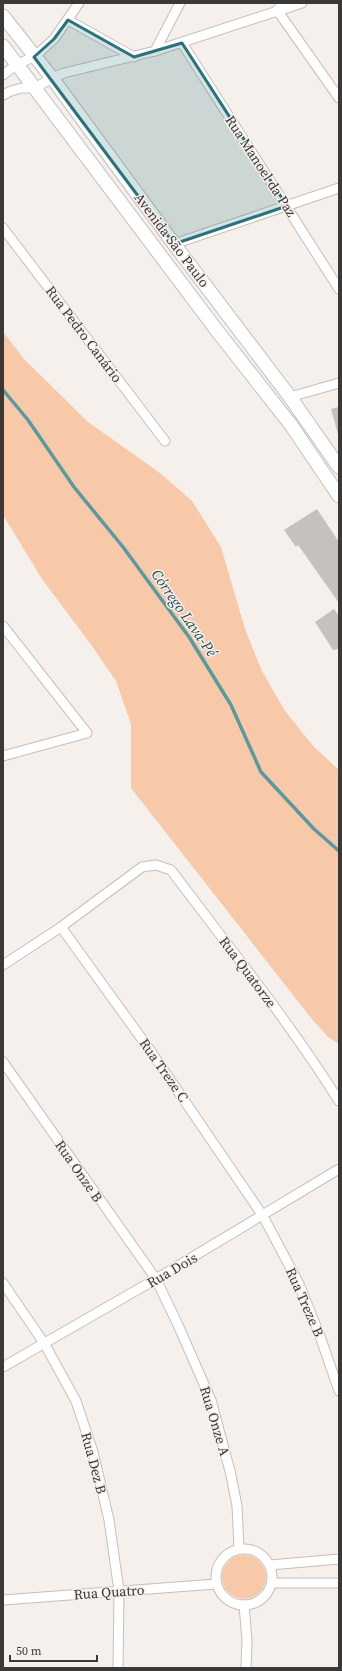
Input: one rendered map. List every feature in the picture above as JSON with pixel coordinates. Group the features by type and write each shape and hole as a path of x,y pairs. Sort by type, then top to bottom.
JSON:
{"street":[{"path":"3,75 17,64 34,57 54,39 79,3"},
{"path":"156,51 180,3"},
{"path":"3,96 11,91 22,88 35,88 52,78 182,43 280,7 302,3"},
{"path":"280,7 339,98"},
{"name":"Avenida São Paulo","path":"3,16 52,78 174,244 290,397 339,467"},
{"path":"68,20 134,57"},
{"name":"Rua Manoel da Paz","path":"182,43 339,289"},
{"name":"Avenida São Paulo","path":"3,46 218,332 291,425 339,496"},
{"path":"174,244 339,188"},
{"name":"Rua Pedro Canário","path":"3,228 165,441"},
{"path":"290,397 339,383"},
{"path":"3,626 87,733 3,756"},
{"name":"Rua Quatorze","path":"61,927 142,867 156,865 171,870 273,1006 322,1074 339,1101"},
{"path":"3,965 61,927"},
{"name":"Rua Treze C","path":"61,927 231,1166 263,1216"},
{"name":"Rua Onze B","path":"3,1062 156,1279"},
{"name":"Rua Dois","path":"3,1367 263,1216 339,1169"},
{"name":"Rua Treze B","path":"263,1216 299,1284 320,1336 339,1391"},
{"name":"Rua Onze A","path":"156,1279 212,1400 231,1475 237,1506 239,1549"},
{"name":"Rua Dez B","path":"3,1283 44,1343 76,1401 93,1452 110,1520 119,1591 118,1668"},
{"path":"239,1549 248,1549 257,1552 264,1557 270,1565 272,1584 268,1592 253,1604 234,1604 226,1599 216,1584 215,1574 220,1561 230,1552 239,1549"},
{"path":"270,1565 339,1559"},
{"path":"272,1584 339,1583"},
{"name":"Rua Quatro","path":"3,1600 216,1584"},
{"path":"244,1605 247,1640 246,1668"}],"highlighted area":[{"path":"68,20 134,57 182,43 287,206 174,244 34,57 54,39"}],"shaded area":[{"path":"3,332 25,360 88,422 160,473 192,501 221,547 245,629 262,671 285,711 314,747 339,770 339,1044 328,1037 311,1018 131,788 131,724 116,681 42,579 3,515"},
{"path":"240,1555 248,1555 260,1561 266,1573 266,1581 260,1593 248,1599 240,1599 228,1593 222,1581 222,1573 228,1561"}],"building":[{"path":"339,407 339,438 331,409"},
{"path":"317,509 339,542 339,603 298,545 296,547 284,530"},
{"path":"334,609 339,616 339,649 333,650 315,622"}],"waterway":[{"name":"Córrego Lava-Pé","path":"3,390 28,420 74,487 123,547 189,637 231,705 261,772 314,829 339,851"}]}
